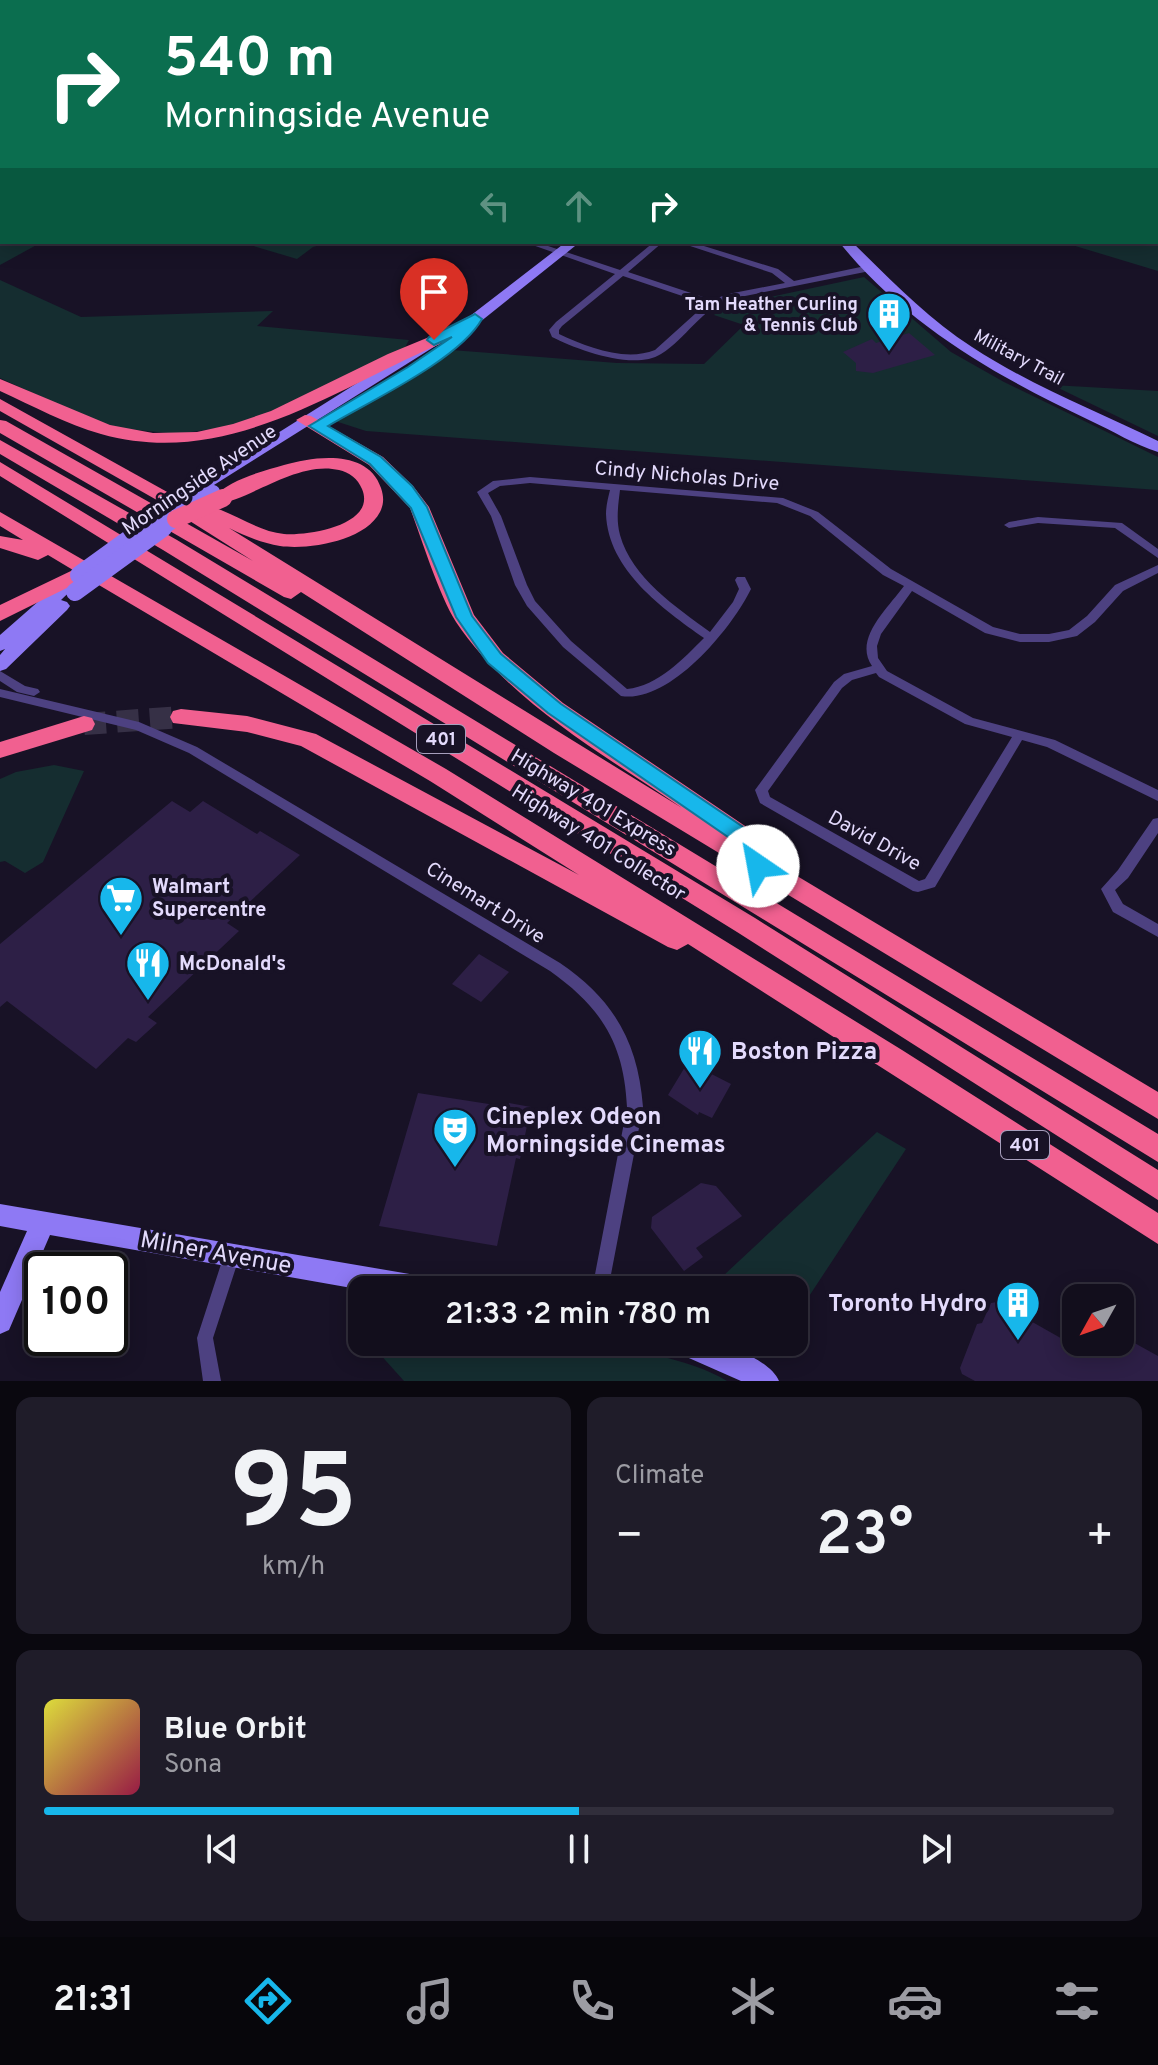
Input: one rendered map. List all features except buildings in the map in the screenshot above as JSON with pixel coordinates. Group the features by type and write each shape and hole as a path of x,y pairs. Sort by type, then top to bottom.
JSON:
{"highway":[{"path":"0,384 106,430 155,438 199,437 246,428 301,406 408,350 434,340"},
{"path":"0,404 162,495 562,747 1158,1107"},
{"path":"311,423 376,461 406,490 419,507 464,617 495,658 555,709 745,839 758,866"},
{"path":"0,425 185,530 538,740 562,747"},
{"name":"Highway 401 Express","path":"0,446 170,545 1158,1149"},
{"path":"162,495 260,534 305,541 330,538 351,529 367,513 373,497 370,484 361,474 348,467 315,463 212,493 176,519"},
{"name":"Highway 401 Express","path":"0,468 746,925 1158,1186"},
{"path":"0,501 80,555 73,582"},
{"name":"Highway 401 Collector","path":"0,518 73,582 438,775 892,1058 1158,1230"},
{"path":"0,542 12,543 73,582"},
{"path":"0,614 73,582"},
{"path":"0,750 82,717"},
{"path":"181,717 247,724 308,740 892,1058"}],"main road":[{"name":"Morningside Avenue","path":"0,645 73,582 212,493 434,340 475,319 571,244"},
{"name":"Military Trail","path":"847,244 947,336 986,363 1158,447"},
{"name":"Morningside Avenue","path":"311,423 413,370 467,333 475,319"},
{"name":"Morningside Avenue","path":"0,665 73,582 176,519"},
{"name":"Milner Avenue","path":"0,1215 353,1276"},
{"path":"0,1321 43,1223"},
{"path":"717,1356 766,1381"}],"street":[{"path":"534,244 712,303"},
{"path":"657,244 559,324 553,332 555,335 606,354 648,357 658,352 712,303 870,268"},
{"path":"688,244 775,271 792,284"},
{"name":"Cindy Nicholas Drive","path":"711,638 685,665 651,685 631,694 620,690 567,644 531,603 483,489 512,480 530,480 750,496 789,502 814,514 887,572 989,630 1020,638 1049,638 1073,633 1119,588 1158,569"},
{"path":"615,488 610,520 630,567 662,602 711,638 741,600 745,589 741,580"},
{"path":"1009,525 1038,520 1118,525 1158,554"},
{"path":"911,585 875,633 871,646 877,669 894,682 969,721 1051,743 1158,796"},
{"name":"David Drive","path":"877,669 848,677 838,685 762,787 761,795 914,885 925,887 1019,735"},
{"name":"Cinemart Drive","path":"0,675 21,689 69,700 82,717"},
{"name":"Cinemart Drive","path":"0,693 82,717 139,726 193,750 555,967 577,981 596,999 615,1024 635,1082 635,1107 603,1276"},
{"path":"1158,823 1123,874 1108,889 1118,908 1158,931"},
{"path":"212,1381 205,1338 232,1255"}],"green space":[{"path":"0,244 38,244 0,265"},
{"path":"247,244 324,244 313,247 297,259"},
{"path":"1069,244 1158,244 1158,271"},
{"path":"864,277 951,352 1004,382 1158,457 1158,490 366,431 335,421 451,350 617,363 704,364 744,325 714,315 723,307"},
{"path":"0,280 81,317 273,311 257,326 409,340 403,351 369,369 239,425 177,434 118,428 83,416 0,378"},
{"path":"1052,385 1158,391 1158,436"},
{"path":"54,765 84,771 43,862 25,873 5,861 0,862 0,779 16,772"},
{"path":"877,1132 906,1149 808,1298 808,1276 723,1276"},
{"path":"382,1356 659,1356 694,1366 727,1381 404,1381"}],"tunnel":[{"path":"84,724 181,717"}],"place":[{"name":"Tam Heather Curling & Tennis Club","path":"889,353"},
{"name":"Walmart Supercentre","path":"121,937"},
{"name":"McDonald's","path":"148,1002"},
{"name":"Boston Pizza","path":"700,1090"},
{"name":"Cineplex Odeon Morningside Cinemas","path":"455,1169"},
{"name":"Toronto Hydro","path":"1018,1342"}],"route":[{"path":"434,340 475,319 467,333 413,370 317,426 376,461 406,490 419,507 464,617 476,637 495,658 555,709 745,839 758,866"}]}
